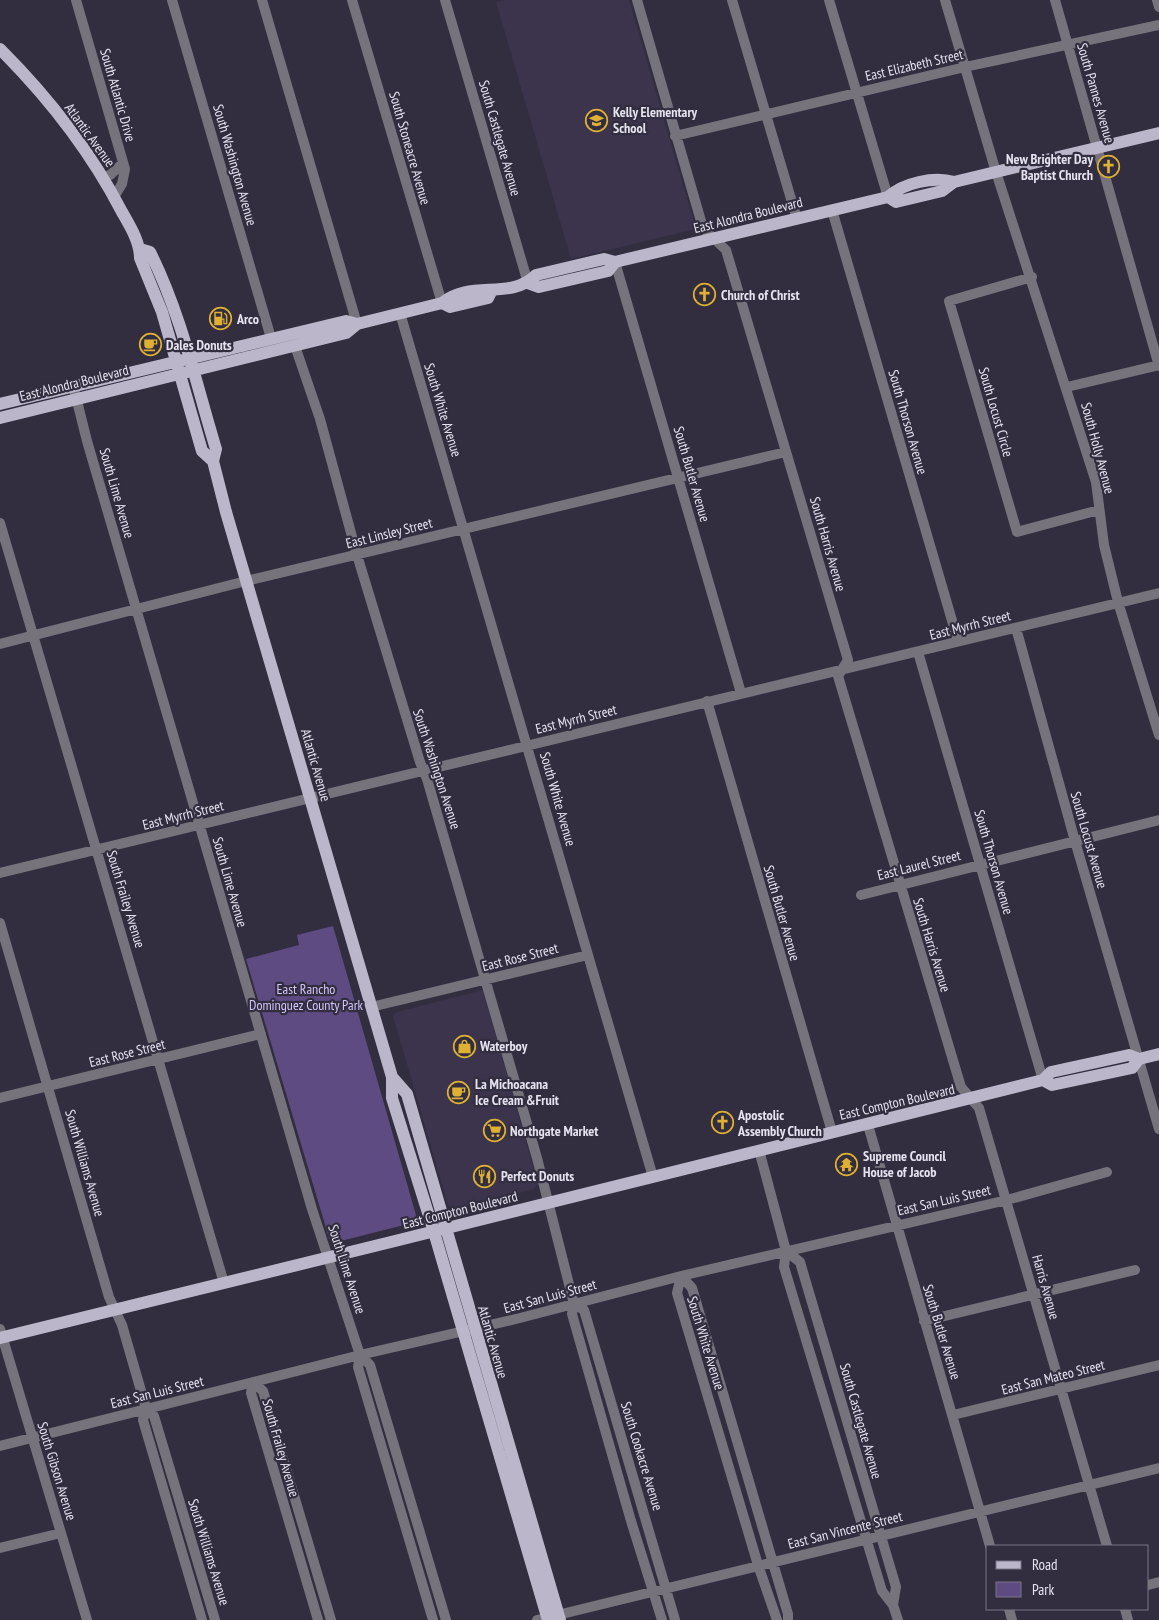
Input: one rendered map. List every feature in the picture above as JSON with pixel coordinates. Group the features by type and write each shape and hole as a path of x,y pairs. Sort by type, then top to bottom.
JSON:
{"main road":[{"name":"Atlantic Avenue","path":"0,49 48,103 102,177 140,249 140,258 162,312 202,451 212,461 392,1076 407,1094 440,1230 550,1618"},
{"name":"East Alondra Boulevard","path":"0,404 75,392 191,364 295,346 346,333 357,324 442,303 451,296 482,288 491,292 528,283 539,287 608,272 616,262 888,197 896,202 942,191 954,182 1159,133"},
{"name":"Atlantic Avenue","path":"140,249 150,252 161,273 216,448 212,461"},
{"name":"East Alondra Boulevard","path":"191,364 271,338 346,320 357,324"},
{"name":"East Alondra Boulevard","path":"0,418 75,392"},
{"name":"East Compton Boulevard","path":"1,1335 330,1258 1043,1080 1052,1085 1132,1068 1139,1059 1159,1054"}],"street":[{"name":"South Atlantic Drive","path":"76,0 125,169 122,184 114,197"},
{"name":"South Washington Avenue","path":"172,0 271,338"},
{"path":"262,0 357,324"},
{"name":"South Stoneacre Avenue","path":"352,0 442,303"},
{"name":"South Castlegate Avenue","path":"445,0 528,283"},
{"name":"South Harris Avenue","path":"637,0 675,136 704,228 726,250 848,660 838,676 961,1087 971,1099"},
{"path":"732,0 797,219"},
{"path":"829,0 888,197"},
{"name":"South Holly Avenue","path":"944,0 996,172 1032,278 1096,482 1104,545 1118,602 1159,735"},
{"name":"South Pannes Avenue","path":"1055,0 1159,365"},
{"path":"1157,0 1159,7"},
{"name":"East Elizabeth Street","path":"675,136 965,67 1159,25"},
{"path":"102,177 110,174 123,163"},
{"name":"South Thorson Avenue","path":"832,210 958,641"},
{"name":"South Butler Avenue","path":"616,262 741,694"},
{"name":"South Locust Circle","path":"1032,278 949,300 954,319 1017,532 1100,510"},
{"name":"South White Avenue","path":"400,314 653,1177"},
{"name":"South Washington Avenue","path":"295,346 320,419 357,555 424,770 486,980 548,1203"},
{"path":"1067,387 1159,365"},
{"name":"South Lime Avenue","path":"75,392 260,1034 312,1209 330,1258 360,1355 358,1367 434,1620"},
{"name":"East Linsley Street","path":"0,644 246,581 786,452"},
{"name":"South Frailey Avenue","path":"0,523 224,1283"},
{"name":"East Myrrh Street","path":"0,873 1159,593"},
{"name":"South Locust Avenue","path":"1016,628 1075,841 1159,1129"},
{"name":"South Thorson Avenue","path":"918,652 1043,1080"},
{"name":"South Butler Avenue","path":"707,701 832,1132"},
{"name":"East Laurel Street","path":"861,894 1159,820"},
{"name":"South Williams Avenue","path":"0,923 114,1310 122,1325 146,1408 154,1416 215,1620"},
{"name":"East Rose Street","path":"371,1007 588,955"},
{"name":"East Rose Street","path":"0,1098 260,1034"},
{"name":"Harris Avenue","path":"971,1099 979,1108 1090,1485"},
{"name":"South Butler Avenue","path":"868,1125 990,1545"},
{"name":"South Castlegate Avenue","path":"759,1150 786,1251 784,1267 882,1591 893,1605 898,1620"},
{"name":"East San Luis Street","path":"0,1446 360,1355 468,1331 681,1276 1007,1200 1108,1172"},
{"name":"South Cookacre Avenue","path":"548,1203 574,1304 572,1314 630,1521 662,1620"},
{"name":"South Castlegate Avenue","path":"786,1251 800,1262 896,1587 893,1605"},
{"path":"924,1321 1134,1270"},
{"name":"South White Avenue","path":"681,1276 692,1288 788,1614 788,1620"},
{"name":"South White Avenue","path":"681,1276 677,1293 758,1565 777,1620"},
{"name":"South Cookacre Avenue","path":"574,1304 584,1310 676,1620"},
{"name":"South Gibson Avenue","path":"1,1335 87,1620"},
{"name":"South Lime Avenue","path":"360,1355 370,1365 446,1620"},
{"name":"East San Mateo Street","path":"953,1415 1159,1365"},
{"name":"South Frailey Avenue","path":"253,1382 251,1393 318,1620"},
{"name":"South Frailey Avenue","path":"253,1382 263,1391 331,1620"},
{"name":"South Williams Avenue","path":"146,1408 143,1420 202,1620"},
{"name":"East San Vincente Street","path":"550,1618 758,1565 1159,1468"},
{"path":"1090,1485 1107,1545"},
{"path":"0,1548 61,1534"}],"shaded area":[{"name":"Kelly Elementary School","path":"504,0 629,0 696,229 571,259 496,2"},
{"path":"483,990 538,1184 534,1189 455,1210 448,1205 393,1016 397,1012"}],"green space":[{"name":"East Rancho Dominguez County Park","path":"333,926 416,1215 412,1223 333,1243 329,1238 246,959 299,945 297,935"}],"place":[{"name":"Kelly Elementary School","path":"597,120"},
{"name":"New Brighter Day Baptist Church","path":"1109,167"},
{"name":"Church of Christ","path":"705,295"},
{"name":"Arco","path":"221,319"},
{"name":"Dales Donuts","path":"150,345"},
{"name":"Waterboy","path":"464,1046"},
{"name":"La Michoacana Ice Cream &Fruit","path":"459,1092"},
{"name":"Apostolic Assembly Church","path":"722,1123"},
{"name":"Northgate Market","path":"494,1131"},
{"name":"Supreme Council House of Jacob","path":"847,1164"},
{"name":"Perfect Donuts","path":"485,1176"}]}
